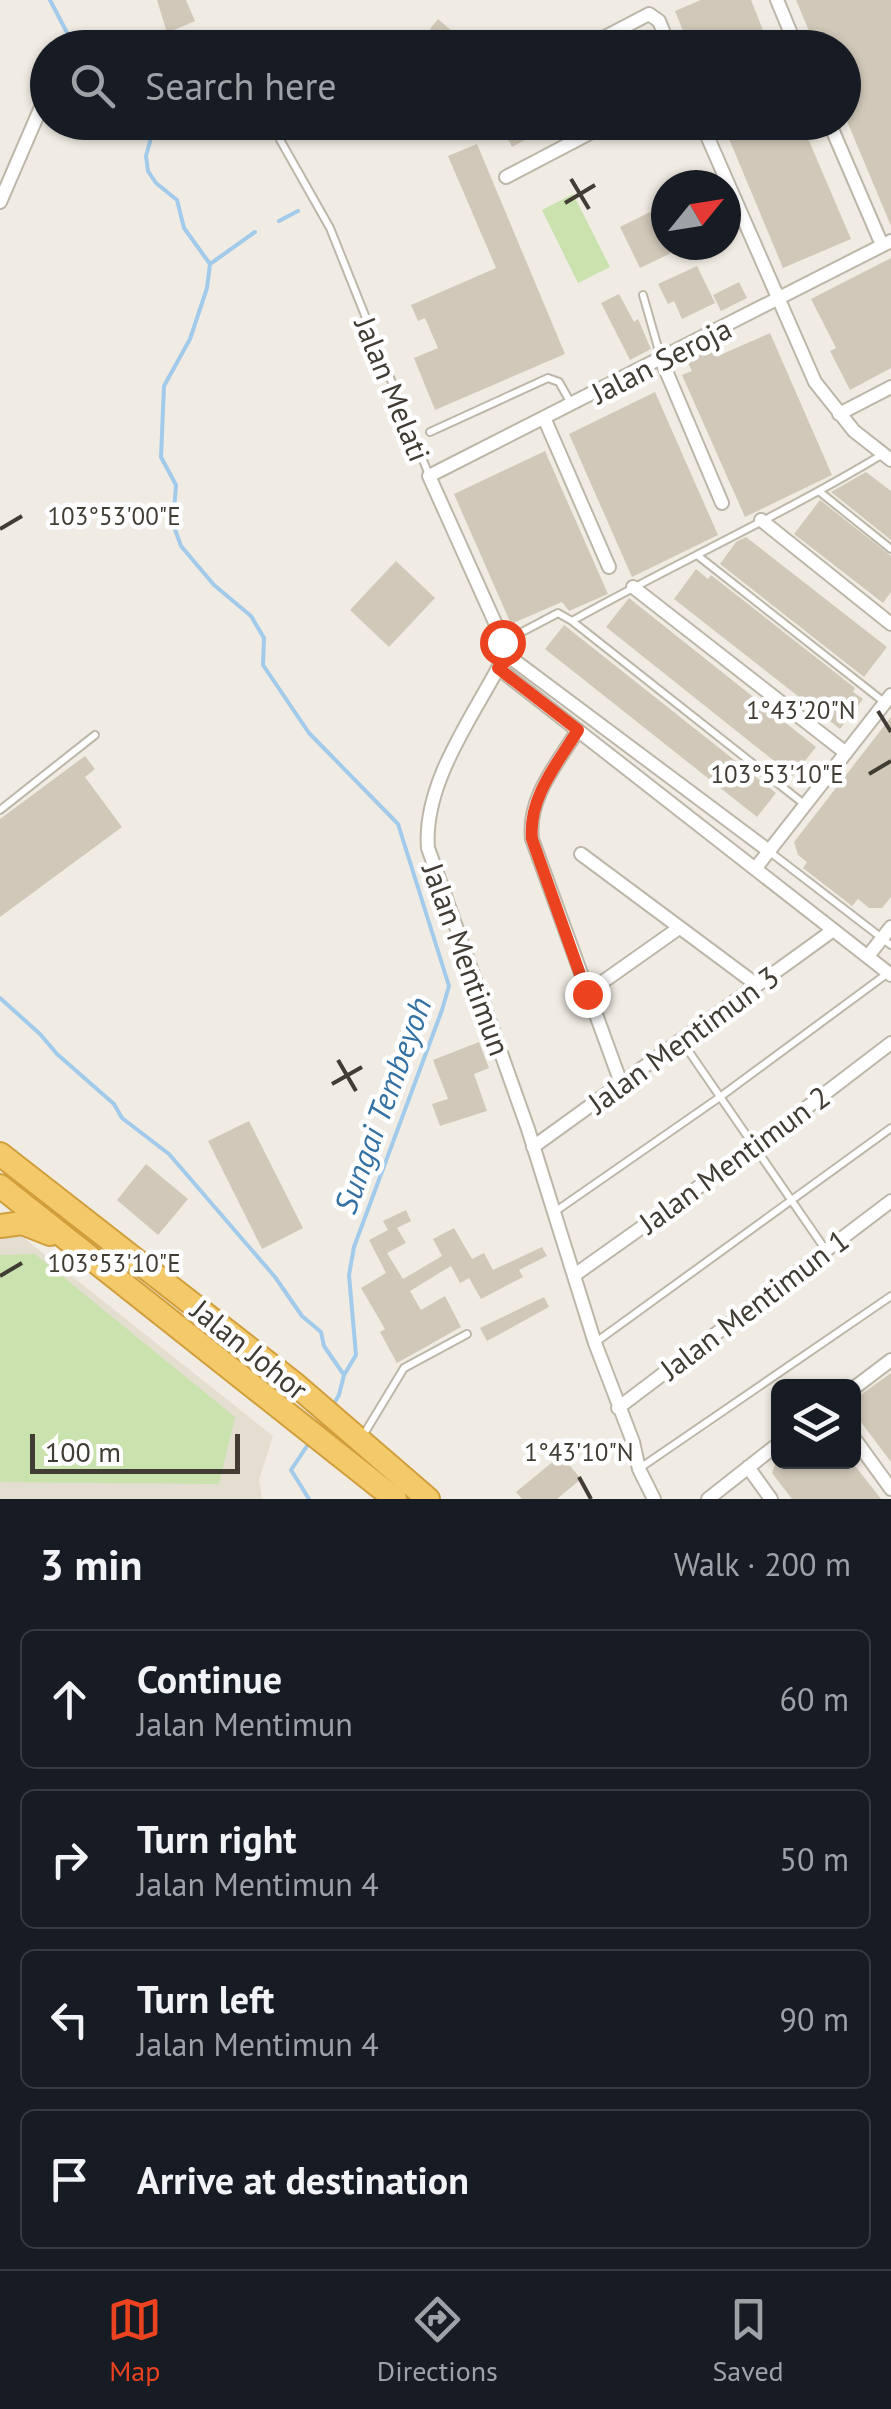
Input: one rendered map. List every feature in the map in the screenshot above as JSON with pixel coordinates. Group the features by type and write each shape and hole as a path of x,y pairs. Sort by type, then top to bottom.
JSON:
{"highway":[{"name":"Jalan Johor","path":"0,1154 296,1385 428,1499"},
{"path":"0,1183 10,1179 50,1194"},
{"name":"Jalan Johor","path":"0,1183 394,1499"},
{"path":"0,1226 37,1226 66,1246 92,1256"}],"street":[{"path":"777,0 790,30"},
{"path":"618,30 645,16 657,17 662,30"},
{"path":"0,202 30,133"},
{"path":"506,177 576,140"},
{"path":"708,140 815,382 839,414 887,457"},
{"path":"838,140 887,243"},
{"name":"Jalan Seroja","path":"430,476 887,243"},
{"path":"661,359 722,503"},
{"path":"839,414 891,387"},
{"path":"545,420 609,566"},
{"name":"Jalan Melati","path":"430,476 510,658 769,851"},
{"path":"761,520 888,616"},
{"path":"633,587 846,753"},
{"path":"510,658 498,668 890,974"},
{"name":"Jalan Mentimun","path":"498,668 448,761 426,824 428,848 533,1146 595,1343 633,1442 638,1469 654,1499"},
{"path":"755,868 888,699"},
{"path":"578,730 537,796 530,823 532,839 621,1083"},
{"path":"581,854 756,986"},
{"path":"587,994 679,928"},
{"name":"Jalan Mentimun 3","path":"533,1146 832,931"},
{"path":"868,956 888,937"},
{"name":"Jalan Mentimun 2","path":"576,1274 755,1147 891,1043"},
{"name":"Jalan Mentimun 1","path":"618,1408 891,1201"},
{"path":"861,1383 891,1360"},
{"path":"861,1448 891,1490"},
{"path":"708,1499 771,1449"},
{"path":"748,1467 771,1499"}],"lane":[{"name":"Jalan Melati","path":"280,140 330,228 430,476"},
{"path":"642,294 661,359"},
{"path":"430,432 548,378 558,382 572,405"},
{"path":"572,622 887,457"},
{"path":"820,492 891,549"},
{"path":"697,554 888,699"},
{"path":"502,642 558,613 805,805"},
{"path":"0,810 95,735"},
{"path":"769,851 888,937"},
{"path":"553,1213 890,974"},
{"path":"681,1040 825,1249"},
{"path":"595,1343 891,1128"},
{"path":"638,1469 891,1296"},
{"path":"346,1458 406,1366 467,1334"}],"shaded area":[{"path":"0,1219 273,1436 259,1480 262,1499 0,1499"}],"green space":[{"path":"573,194 610,267 578,283 542,210"},
{"path":"35,1254 235,1417 219,1484 0,1482 0,1255"}],"building":[{"path":"157,0 186,0 195,21 166,30"},
{"path":"701,0 751,0 763,30 683,30 675,11"},
{"path":"796,0 891,0 891,226 855,140 861,140 861,30 808,30"},
{"path":"438,19 451,30 431,30"},
{"path":"730,140 809,140 851,239 783,268"},
{"path":"477,144 565,354 435,410 414,358 438,348 425,318 418,321 411,305 496,268 448,156"},
{"path":"651,212 651,260 657,260 640,268 620,227"},
{"path":"891,258 891,368 850,390 830,351 836,348 811,299"},
{"path":"697,266 715,303 682,319 674,301 668,304 658,284"},
{"path":"739,282 747,298 721,311 713,295"},
{"path":"619,294 634,322 638,319 651,349 630,360 601,303"},
{"path":"770,333 832,475 745,517 682,375 692,371 685,357 714,343 720,355"},
{"path":"655,392 718,535 632,577 569,434"},
{"path":"545,451 608,594 569,611 562,602 511,624 454,494"},
{"path":"866,472 891,491 891,540 831,492"},
{"path":"820,500 891,556 891,592 883,603 794,534"},
{"path":"746,537 887,647 864,677 720,564 736,542"},
{"path":"396,561 435,598 389,647 350,610"},
{"path":"696,569 708,579 711,575 855,688 853,692 863,699 840,729 674,599"},
{"path":"629,598 816,747 793,776 606,627"},
{"path":"564,625 776,793 757,817 545,649"},
{"path":"891,717 891,897 882,908 869,908 858,899 852,906 803,868 807,862 798,855 794,842"},
{"path":"85,756 95,769 85,777 122,827 0,917 0,819"},
{"path":"479,1042 489,1068 474,1074 487,1111 440,1126 432,1104 448,1099 433,1060"},
{"path":"249,1121 303,1228 262,1249 208,1141"},
{"path":"146,1164 188,1199 158,1235 117,1200"},
{"path":"406,1210 411,1221 397,1228 406,1243 387,1253 403,1279 442,1256 433,1239 454,1228 472,1259 484,1253 493,1270 542,1247 547,1256 519,1270 523,1277 481,1299 469,1278 460,1283 451,1266 410,1291 421,1310 445,1296 461,1327 397,1363 380,1332 385,1329 361,1288 386,1273 369,1240 388,1230 383,1221"},
{"path":"544,1297 549,1307 487,1341 480,1328"},
{"path":"891,1373 891,1462 861,1422 861,1395"},
{"path":"561,1455 581,1479 557,1499 522,1499 516,1492"},
{"path":"773,1469 857,1469 881,1499 792,1499 772,1473"}],"waterway":[{"name":"Sungai Tembeyoh","path":"50,0 66,30"},
{"name":"Sungai Tembeyoh","path":"150,140 146,156 148,171 177,200 184,228 210,264 207,288 190,339 164,386 161,457 176,485 173,524 181,546 214,585 251,616 264,638 263,665 309,733 398,824 449,986 354,1247 349,1275 356,1355 333,1405"},
{"path":"279,221 298,211"},
{"path":"210,264 255,232"},
{"path":"0,998 114,1104 122,1118 169,1154 275,1277 302,1316 321,1332 324,1346 344,1375"},
{"name":"Sungai Tembeyoh","path":"309,1443 291,1470 309,1499"}],"route":[{"path":"502,642 510,658 498,668 578,730 537,796 530,823 532,839 587,994"}]}
